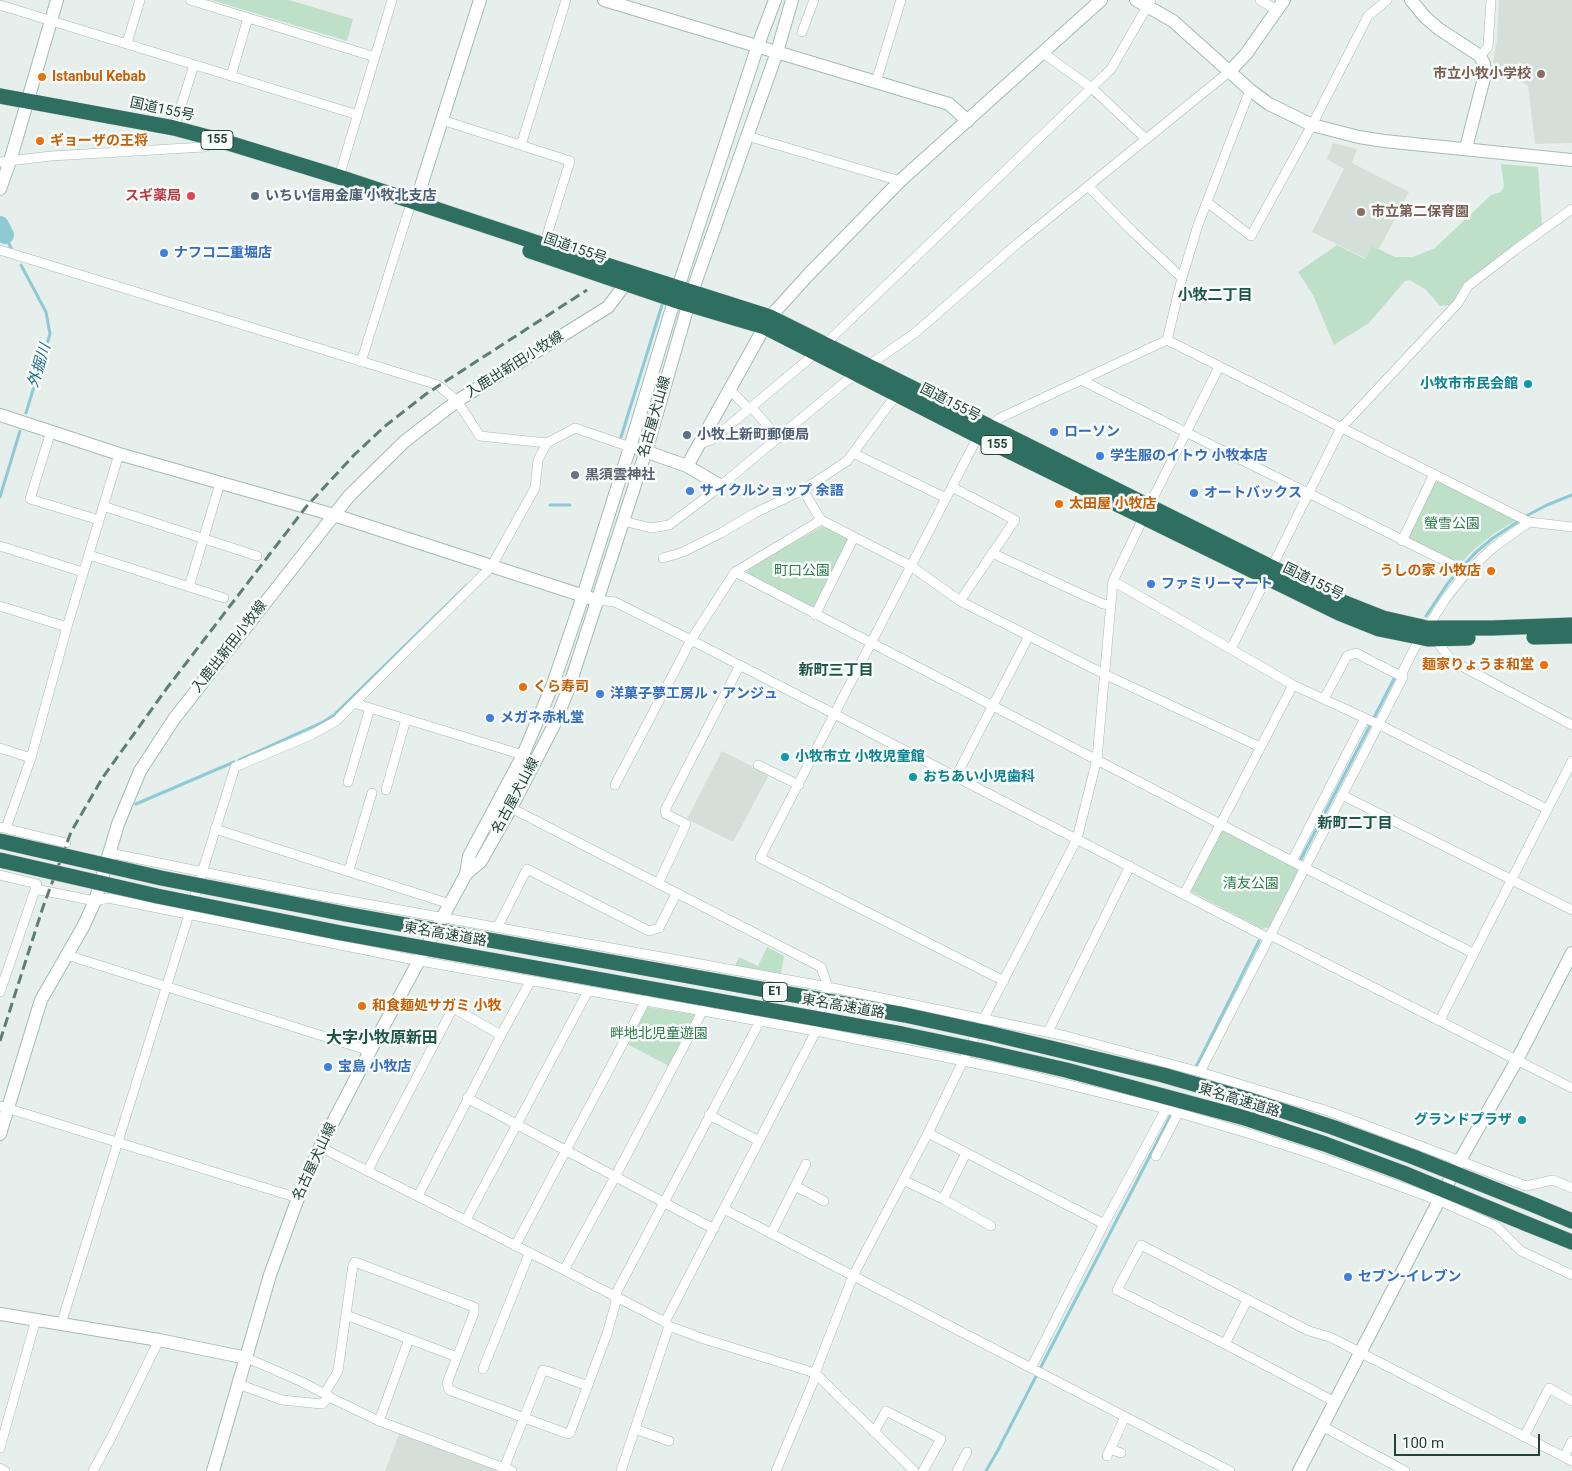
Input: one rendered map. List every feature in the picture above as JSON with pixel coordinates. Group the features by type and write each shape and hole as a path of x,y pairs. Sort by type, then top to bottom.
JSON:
{"highway":[{"name":"国道155号","path":"0,96 174,128 220,140 419,203 544,245 683,296 767,322 862,371 1269,572 1339,613 1379,629 1428,635 1572,636"},
{"name":"国道155号","path":"419,203 446,217 535,253 626,283 683,296"},
{"name":"国道155号","path":"862,371 896,394 985,432"},
{"name":"国道155号","path":"1428,635 1492,628 1572,625"},
{"name":"東名高速道路","path":"2,832 161,878 306,907 905,1015 1162,1075 1250,1100 1332,1127 1411,1156 1572,1221"},
{"name":"東名高速道路","path":"0,860 157,896 341,933 902,1034 1066,1070 1228,1114 1316,1142 1403,1173 1572,1242"}],"street":[{"path":"0,189 5,162 27,101 57,0"},
{"path":"128,43 140,0"},
{"path":"190,0 375,57"},
{"path":"339,177 392,0"},
{"path":"361,362 419,203 442,120 480,0"},
{"path":"521,145 566,0"},
{"path":"604,0 948,104 968,121"},
{"name":"名古屋犬山線","path":"466,874 481,861 511,808 554,725 568,690 646,451 683,296 758,46 775,0"},
{"name":"名古屋犬山線","path":"213,1471 270,1275 298,1198 320,1147 370,1050 466,874 469,856 522,755 553,684 630,447 683,296 747,136 777,52 792,0"},
{"path":"802,32 814,0"},
{"path":"876,82 900,0"},
{"path":"687,466 767,322 809,274 900,182 1101,0"},
{"path":"1136,0 1150,3 1173,21 1250,90 1270,104 1312,125 1367,139 1572,160"},
{"path":"623,521 651,528 669,525 721,486 845,382 915,333 1018,242 1219,82 1246,54 1280,5 1260,0"},
{"path":"1207,202 1251,236 1312,125 1368,16 1387,0"},
{"path":"1411,0 1425,17 1439,29 1480,56 1484,64 1485,74 1466,148"},
{"path":"1480,56 1488,47 1491,0"},
{"path":"700,444 713,439 820,349 1093,89 1112,69 1150,3"},
{"path":"0,5 358,115"},
{"path":"230,76 248,18"},
{"path":"1043,53 1093,89 1146,139"},
{"path":"174,128 194,65"},
{"path":"1167,340 1182,278 1198,225 1250,90"},
{"path":"442,120 570,161 544,245"},
{"path":"747,136 900,182"},
{"path":"5,162 51,156 204,147 220,140"},
{"path":"1088,186 1182,278"},
{"path":"1231,649 1341,428 1458,303 1468,286 1572,209"},
{"path":"0,250 438,386 457,401 480,436 547,443"},
{"name":"入鹿出新田小牧線","path":"0,1134 4,1107 40,1000 83,927 95,901 118,824 140,771 174,719 349,496 405,442 457,401 608,307 626,283"},
{"path":"1167,340 1529,522 1572,527"},
{"path":"1004,981 760,858 836,715 974,444 1000,418 1167,340"},
{"path":"776,1471 814,1380 815,1373 853,1276 928,1133 984,1018 1077,838 1097,759 1113,582 1146,511 1219,367"},
{"path":"1081,380 1467,572"},
{"path":"730,390 779,438"},
{"path":"663,558 683,552 739,524 755,513 803,490 847,461 896,394"},
{"path":"0,415 119,454 334,515 583,596 615,602 1184,894 1440,1020 1572,1088"},
{"path":"61,1324 235,767 311,735 336,720 491,567 535,488 538,460 547,443 575,428 687,466 721,486"},
{"path":"51,431 30,499 99,520"},
{"path":"853,453 946,498"},
{"path":"66,843 2,832 31,758 67,627 119,454"},
{"path":"1402,541 1434,474"},
{"path":"189,587 220,482"},
{"path":"952,487 1015,520 960,602"},
{"path":"803,490 820,520 911,566 960,602 1104,674 1260,747"},
{"path":"103,506 257,556"},
{"path":"615,785 691,640 734,572 820,520"},
{"path":"1200,1072 1403,677 1402,672 1428,635 1446,598 1467,572 1494,547 1529,522"},
{"path":"815,615 854,537"},
{"path":"0,546 83,572"},
{"path":"992,553 1103,604 1111,605"},
{"path":"89,555 224,598"},
{"path":"734,572 1219,824 1474,953"},
{"path":"1113,582 1293,684 1378,724 1547,809"},
{"path":"0,606 67,627"},
{"path":"1428,635 1452,661 1572,725"},
{"path":"956,776 1029,636"},
{"path":"1324,699 1347,656 1356,653 1403,677"},
{"path":"658,884 686,824 666,814 666,810 740,665"},
{"path":"1184,894 1293,684"},
{"path":"354,703 522,755"},
{"path":"348,782 370,708"},
{"path":"1292,861 1365,718"},
{"path":"386,790 406,719"},
{"path":"0,748 31,758"},
{"path":"1440,1020 1510,879 1572,761"},
{"path":"758,765 798,786"},
{"path":"348,870 372,793"},
{"path":"1342,795 1572,910"},
{"path":"511,808 821,967 828,987 816,1031 667,1324 636,1430 621,1471"},
{"path":"215,829 450,904"},
{"path":"110,852 306,893 828,987 1066,1036 1260,1089 1328,1111 1526,1186 1553,1180 1572,1188"},
{"path":"1048,1032 1130,866"},
{"path":"497,928 527,868 648,931 659,928 676,894"},
{"path":"0,875 37,884 3,970 0,992"},
{"path":"35,888 95,901 108,898 420,961 816,1031 963,1060 1055,1081 1166,1109 1247,1133 1309,1153 1440,1201 1496,1226 1521,1251 1572,1275"},
{"path":"298,937 306,893"},
{"path":"1300,1471 1460,1160 1517,1060 1572,953"},
{"path":"67,955 370,1050"},
{"path":"418,1196 500,1034 531,980"},
{"path":"466,1220 588,991"},
{"path":"515,1246 646,1000"},
{"path":"368,1170 453,1008 500,1034"},
{"path":"564,1270 703,1010"},
{"path":"238,1384 282,1400 322,1404 338,1372 353,1265 355,1262 359,1262 474,1307 474,1313 447,1383 449,1390 568,1434 570,1433 607,1334 615,1297 760,1021"},
{"path":"1055,1081 1066,1036"},
{"path":"1247,1133 1260,1089"},
{"path":"467,1098 714,1229"},
{"path":"4,1107 298,1198"},
{"path":"1036,1370 1104,1224 1166,1109"},
{"path":"1309,1153 1328,1111"},
{"path":"1156,1156 1178,1113"},
{"path":"709,1115 759,1141"},
{"path":"928,1133 1104,1224"},
{"path":"320,1147 667,1324 704,1339 815,1373 914,1471"},
{"path":"943,1199 966,1153"},
{"path":"771,1234 806,1164"},
{"path":"903,1180 943,1199 991,1226"},
{"path":"795,1186 824,1201"},
{"path":"724,1210 1230,1471"},
{"path":"1335,1402 1117,1290 1141,1245 1309,1331 1330,1337 1568,1459 1572,1441"},
{"path":"483,1370 530,1254"},
{"path":"1225,1344 1247,1300"},
{"path":"0,1314 159,1340 247,1358 379,1421 508,1470 524,1418 543,1370 588,1386"},
{"path":"346,1315 457,1357"},
{"path":"0,1448 36,1320"},
{"path":"379,1421 409,1339"},
{"path":"92,1471 111,1438 159,1340"},
{"path":"1524,1437 1549,1388 1572,1400"},
{"path":"874,1432 886,1411 941,1439 923,1471"},
{"path":"1122,1453 1108,1452 1125,1417"},
{"path":"1322,1426 1405,1471"},
{"path":"636,1430 669,1441"},
{"path":"957,1471 967,1452"},
{"path":"0,1468 5,1471"}],"shaded area":[{"name":"市立小牧小学校","path":"1499,0 1572,0 1572,143 1535,144 1528,86 1493,63 1497,39"},
{"name":"市立第二保育園","path":"1333,143 1357,149 1352,163 1409,192 1379,249 1372,246 1365,258 1312,232 1344,169 1327,159"},
{"path":"722,751 769,775 733,842 687,819"},
{"path":"400,1432 503,1471 385,1471"}],"green space":[{"path":"211,0 289,0 353,19 347,41"},
{"path":"1501,164 1538,167 1542,226 1500,257 1453,305 1440,306 1426,290 1410,280 1405,281 1369,323 1334,345 1313,295 1298,272 1337,245 1365,259 1372,246 1395,257 1413,257 1435,248 1491,195 1501,192 1504,186"},
{"name":"螢雪公園","path":"1439,481 1517,520 1493,534 1469,554 1461,564 1410,539 1409,535 1434,482"},
{"name":"町口公園","path":"826,526 847,538 849,542 816,606 812,607 748,574 747,569 821,527"},
{"name":"清友公園","path":"1223,830 1300,869 1271,927 1262,929 1192,892 1190,888 1219,832"},
{"path":"767,947 784,956 781,974 734,968 739,957 758,966"},
{"name":"畔地北児童遊園","path":"647,1007 696,1015 669,1066 627,1044"}],"waterway":[{"name":"外掘川","path":"0,225 5,235"},
{"name":"外掘川","path":"5,235 11,248"},
{"name":"外掘川","path":"21,265 46,312 50,334 26,413"},
{"path":"621,437 662,305"},
{"name":"外掘川","path":"0,497 20,431"},
{"path":"1426,616 1448,583 1475,553 1493,538 1528,515 1572,495"},
{"path":"550,505 570,505"},
{"path":"239,760 323,722 334,715 467,585"},
{"path":"1301,859 1396,675"},
{"path":"136,804 234,762"},
{"path":"1196,1067 1259,941"},
{"path":"986,1471 1171,1115"}],"railway":[{"path":"0,1041 43,907 71,832 103,777 167,688 306,507 354,455 384,427 426,394 587,290"}],"place":[{"name":"市立小牧小学校","path":"1541,74"},
{"name":"Istanbul Kebab","path":"42,77"},
{"name":"ギョーザの王将","path":"40,141"},
{"name":"スギ薬局","path":"191,196"},
{"name":"いちい信用金庫 小牧北支店","path":"255,196"},
{"name":"市立第二保育園","path":"1361,212"},
{"name":"ナフコ二重堀店","path":"164,253"},
{"name":"小牧市市民会館","path":"1528,384"},
{"name":"ローソン","path":"1054,432"},
{"name":"小牧上新町郵便局","path":"687,435"},
{"name":"学生服のイトウ 小牧本店","path":"1100,456"},
{"name":"黒須雲神社","path":"575,475"},
{"name":"サイクルショップ 余語","path":"690,491"},
{"name":"オートバックス","path":"1194,493"},
{"name":"太田屋 小牧店","path":"1059,504"},
{"name":"うしの家 小牧店","path":"1491,571"},
{"name":"ファミリーマート","path":"1151,584"},
{"name":"麺家りょうま和堂","path":"1544,665"},
{"name":"くら寿司","path":"523,687"},
{"name":"洋菓子夢工房ル・アンジュ","path":"600,694"},
{"name":"メガネ赤札堂","path":"490,718"},
{"name":"小牧市立 小牧児童館","path":"785,757"},
{"name":"おちあい小児歯科","path":"913,777"},
{"name":"和食麺処サガミ 小牧","path":"362,1006"},
{"name":"宝島 小牧店","path":"328,1067"},
{"name":"グランドプラザ","path":"1522,1120"},
{"name":"セブン-イレブン","path":"1348,1277"}],"district":[{"name":"小牧二丁目","path":"1215,296"},
{"name":"新町三丁目","path":"836,671"},
{"name":"新町二丁目","path":"1355,824"},
{"name":"大字小牧原新田","path":"382,1039"}]}
